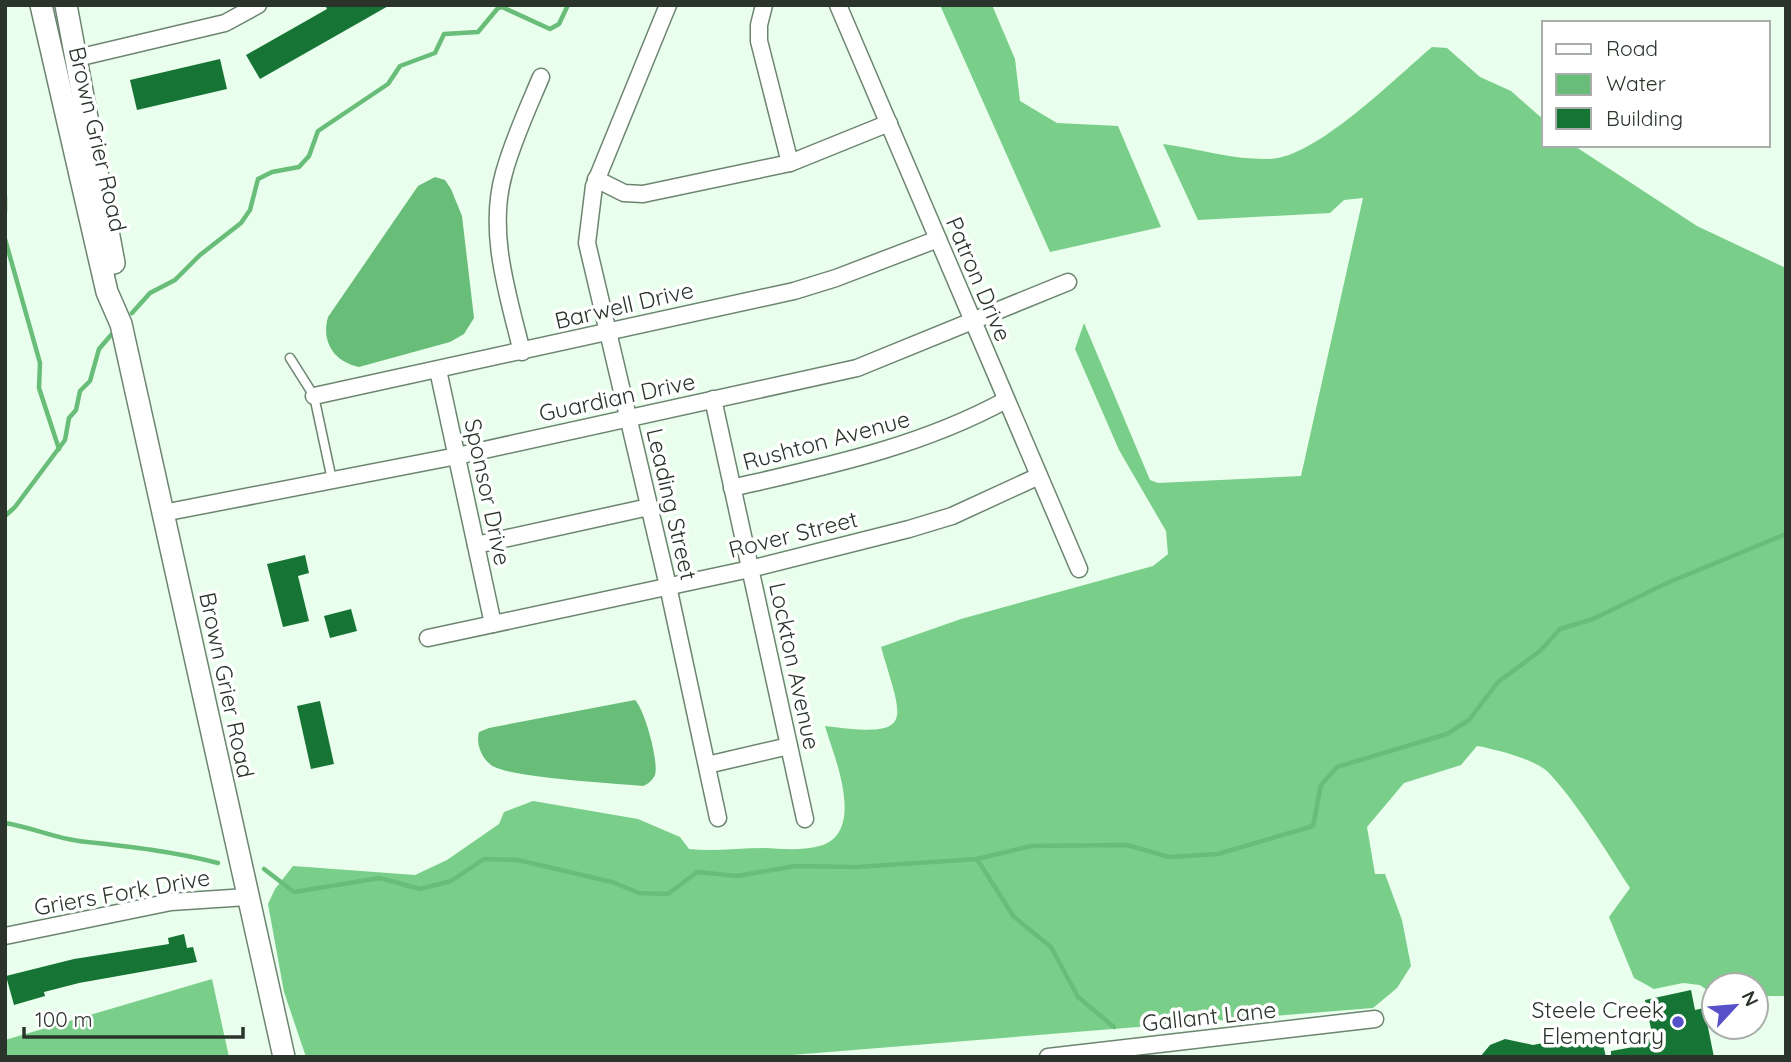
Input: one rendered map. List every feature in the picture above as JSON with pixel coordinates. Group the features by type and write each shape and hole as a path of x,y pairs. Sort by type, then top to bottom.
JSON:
{"main road":[{"name":"Brown Grier Road","path":"41,5 107,292 121,324 284,1057"},
{"path":"54,5 66,50 77,58"},
{"name":"Brown Grier Road","path":"66,5 122,314 121,324"}],"street":[{"path":"77,58 225,23 258,5"},
{"name":"Leading Street","path":"668,5 596,179 587,243 668,586 718,818"},
{"path":"764,5 759,24 759,41 790,163"},
{"name":"Patron Drive","path":"838,5 971,322 1079,569"},
{"path":"522,352 501,265 499,200 503,173 541,78"},
{"path":"596,179 624,193 643,194 790,163 889,123"},
{"name":"Barwell Drive","path":"314,396 794,291 938,239"},
{"name":"Guardian Drive","path":"163,513 457,456 857,368 1068,282"},
{"name":"Sponsor Drive","path":"438,370 493,624"},
{"name":"Lockton Avenue","path":"713,399 805,819"},
{"name":"Rushton Avenue","path":"732,488 862,458 923,439 1006,400"},
{"name":"Rover Street","path":"428,638 750,569 952,516 1039,476"},
{"path":"476,545 649,507"},
{"path":"707,765 789,746"},
{"name":"Griers Fork Drive","path":"5,936 171,902 247,897"},
{"name":"Gallant Lane","path":"1048,1057 1376,1019"}],"lane":[{"path":"290,358 314,396 332,480"}],"shaded area":[{"path":"940,5 992,5 1015,59 1020,101 1057,123 1118,126 1161,227 1050,252"},
{"path":"1432,47 1447,48 1480,77 1511,91 1542,118 1542,147 1576,147 1697,226 1786,268 1786,996 1770,996 1770,971 1700,971 1700,985 1683,983 1654,989 1634,978 1609,917 1630,888 1591,828 1559,784 1542,767 1514,755 1477,746 1461,765 1404,783 1367,827 1375,874 1385,874 1402,920 1411,966 1397,988 1373,1008 767,1057 306,1057 284,992 268,904 275,889 293,866 415,875 447,860 499,824 504,812 533,801 638,819 680,837 689,849 793,849 823,845 836,836 843,824 845,808 839,772 825,726 876,729 889,726 896,720 894,693 881,647 961,619 1153,566 1168,554 1166,531 1119,450 1075,349 1084,323 1150,480 1158,483 1301,476 1363,198 1344,200 1330,213 1198,220 1163,144 1243,158 1270,159 1289,155 1310,145 1355,114"},
{"path":"212,979 229,1057 5,1057 5,1040"}],"water":[{"path":"435,177 445,180 462,216 474,318 464,334 450,342 359,367 343,361 336,356 328,342 328,317 418,186"},
{"path":"635,700 647,725 656,768 650,782 643,786 502,770 491,765 480,750 479,732 489,728"}],"building":[{"path":"325,5 390,5 260,79 246,55 327,9"},
{"path":"220,59 227,89 137,110 130,80"},
{"path":"305,555 309,573 298,576 309,621 283,627 267,564"},
{"path":"351,609 357,631 330,638 324,616"},
{"path":"320,701 334,764 311,769 297,706"},
{"path":"184,934 187,948 193,947 197,962 79,983 44,992 45,996 14,1005 6,976 74,959 169,944 168,938"},
{"name":"Steele Creek Elementary","path":"1691,990 1695,1010 1700,1009 1700,1041 1711,1041 1714,1057 1611,1057 1611,1051 1639,1046 1638,1041 1653,1038 1645,1000"},
{"path":"1600,1032 1606,1057 1480,1057 1490,1045 1505,1039 1533,1045"}],"waterway":[{"path":"132,313 150,293 175,280 200,255 241,223 250,210 258,179 272,172 299,167 309,156 318,131 388,84 400,66 435,53 444,34 478,32 498,8 502,7 550,29 559,24 568,5"},
{"path":"5,197 5,212"},
{"path":"5,239 40,363 39,388 59,449"},
{"path":"5,516 15,507 65,440 69,418 76,410 80,391 90,381 99,349 111,335"},
{"path":"264,869 294,892 380,878 420,889 451,881 484,859 518,860 612,882 639,893 668,894 697,872 737,876 795,866 857,867 977,859 1031,846 1127,845 1169,857 1218,854 1313,826 1321,785 1337,767 1447,734 1469,720 1498,682 1540,651 1560,629 1593,619 1667,583 1786,534"},
{"path":"5,823 70,840 166,852 218,863"},
{"path":"977,859 1014,917 1051,947 1078,997 1114,1027"}],"place":[{"name":"Steele Creek Elementary","path":"1678,1022"}]}
